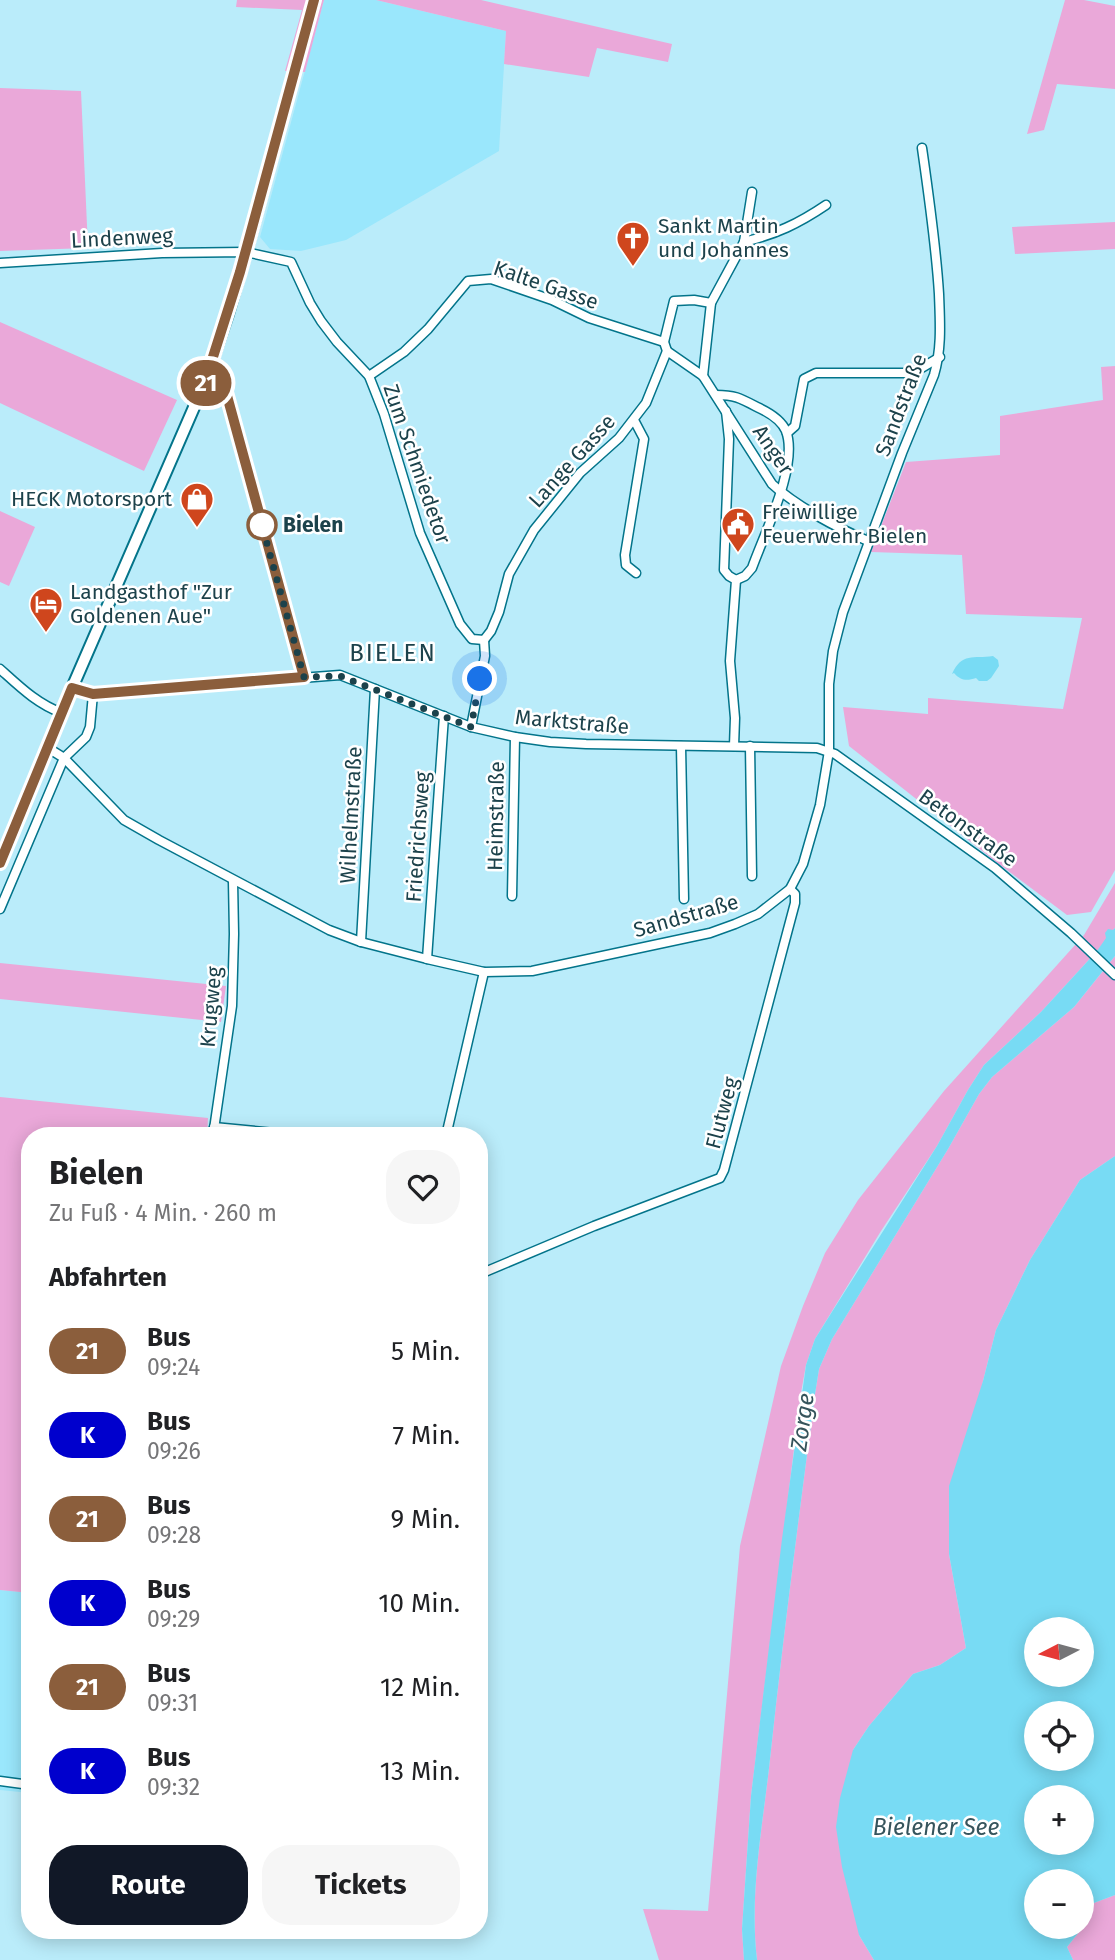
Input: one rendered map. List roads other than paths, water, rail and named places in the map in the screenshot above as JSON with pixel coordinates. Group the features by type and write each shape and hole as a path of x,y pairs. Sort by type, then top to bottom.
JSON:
{"main road":[{"path":"0,863 72,688 205,382 246,251 314,0"}],"street":[{"name":"Sandstraße","path":"48,748 64,758 124,820 233,881 329,930 361,942 427,959 484,972 532,971 710,933 758,914 790,888 803,864 820,804 829,751 829,684 833,651 843,611 940,357 936,243 922,148"},
{"path":"703,376 711,303 744,243 752,192"},
{"path":"744,243 784,230 826,205"},
{"name":"Zum Schmiedetor","path":"246,251 291,262 321,321 369,376 384,414 420,533 460,624 472,639 484,640"},
{"name":"Lindenweg","path":"0,262 246,251"},
{"name":"Kalte Gasse","path":"369,376 404,352 428,330 468,281 491,279 552,300 599,322 665,346 703,376"},
{"name":"Lange Gasse","path":"484,640 499,612 509,574 534,530 580,472 619,438 646,403 665,346 674,301 711,303"},
{"path":"786,433 795,426 804,379 816,373 913,373 940,357"},
{"name":"Anger","path":"703,376 765,475 782,493 752,568 737,580"},
{"path":"205,382 226,392 304,677"},
{"path":"716,395 734,395 781,423 786,433 788,451 782,493 868,541"},
{"name":"Anger","path":"726,411 729,439 724,570 737,580"},
{"path":"634,420 644,439 625,555 626,565 636,573"},
{"name":"Anger","path":"734,746 735,718 730,661 737,580"},
{"path":"471,727 485,656 484,640"},
{"path":"0,669 33,698 62,713"},
{"name":"Marktstraße","path":"72,688 93,694 340,676 471,727 515,737 562,743 817,748 829,751"},
{"name":"Wilhelmstraße","path":"361,942 375,689"},
{"path":"0,909 64,758 86,737 90,727 93,694"},
{"name":"Friedrichsweg","path":"427,959 444,716"},
{"name":"Heimstraße","path":"512,896 515,737"},
{"path":"681,746 684,899"},
{"path":"750,746 752,876"},
{"name":"Betonstraße","path":"829,751 995,868 1115,975"},
{"name":"Krugweg","path":"214,1127 232,1006 233,881"},
{"name":"Flutweg","path":"488,1271 594,1226 720,1178 734,1135 795,903 795,894 790,888"},
{"path":"448,1127 484,972"},
{"path":"0,1781 21,1784"}],"water":[{"path":"993,656 998,660 999,666 987,681 979,681 976,678 964,680 952,674 964,659"},
{"name":"Zorge","path":"1115,928 1115,956 1074,1007 992,1077 979,1094 832,1339 819,1369 791,1576 758,1859 755,1909 757,1960 744,1960 742,1929 751,1796 806,1365 815,1339 937,1146 984,1065 1041,1012 1097,951 1106,938 1108,929"},
{"name":"Bielener See","path":"1115,1156 1115,1895 1094,1903 1094,1869 1024,1869 1024,1939 1073,1939 1067,1947 1073,1960 874,1960 859,1935 842,1867 836,1827 840,1798 853,1750 869,1726 913,1674 940,1665 966,1648 949,1554 949,1486 983,1381 996,1330 1030,1260 1080,1180"}],"place":[{"name":"Sankt Martin und Johannes","path":"633,268"},
{"name":"Bielen","path":"262,525"},
{"name":"HECK Motorsport","path":"197,529"},
{"name":"Freiwillige Feuerwehr Bielen","path":"738,554"},
{"name":"Landgasthof \"Zur Goldenen Aue\"","path":"46,634"}],"district":[{"name":"BIELEN","path":"393,653"}]}
